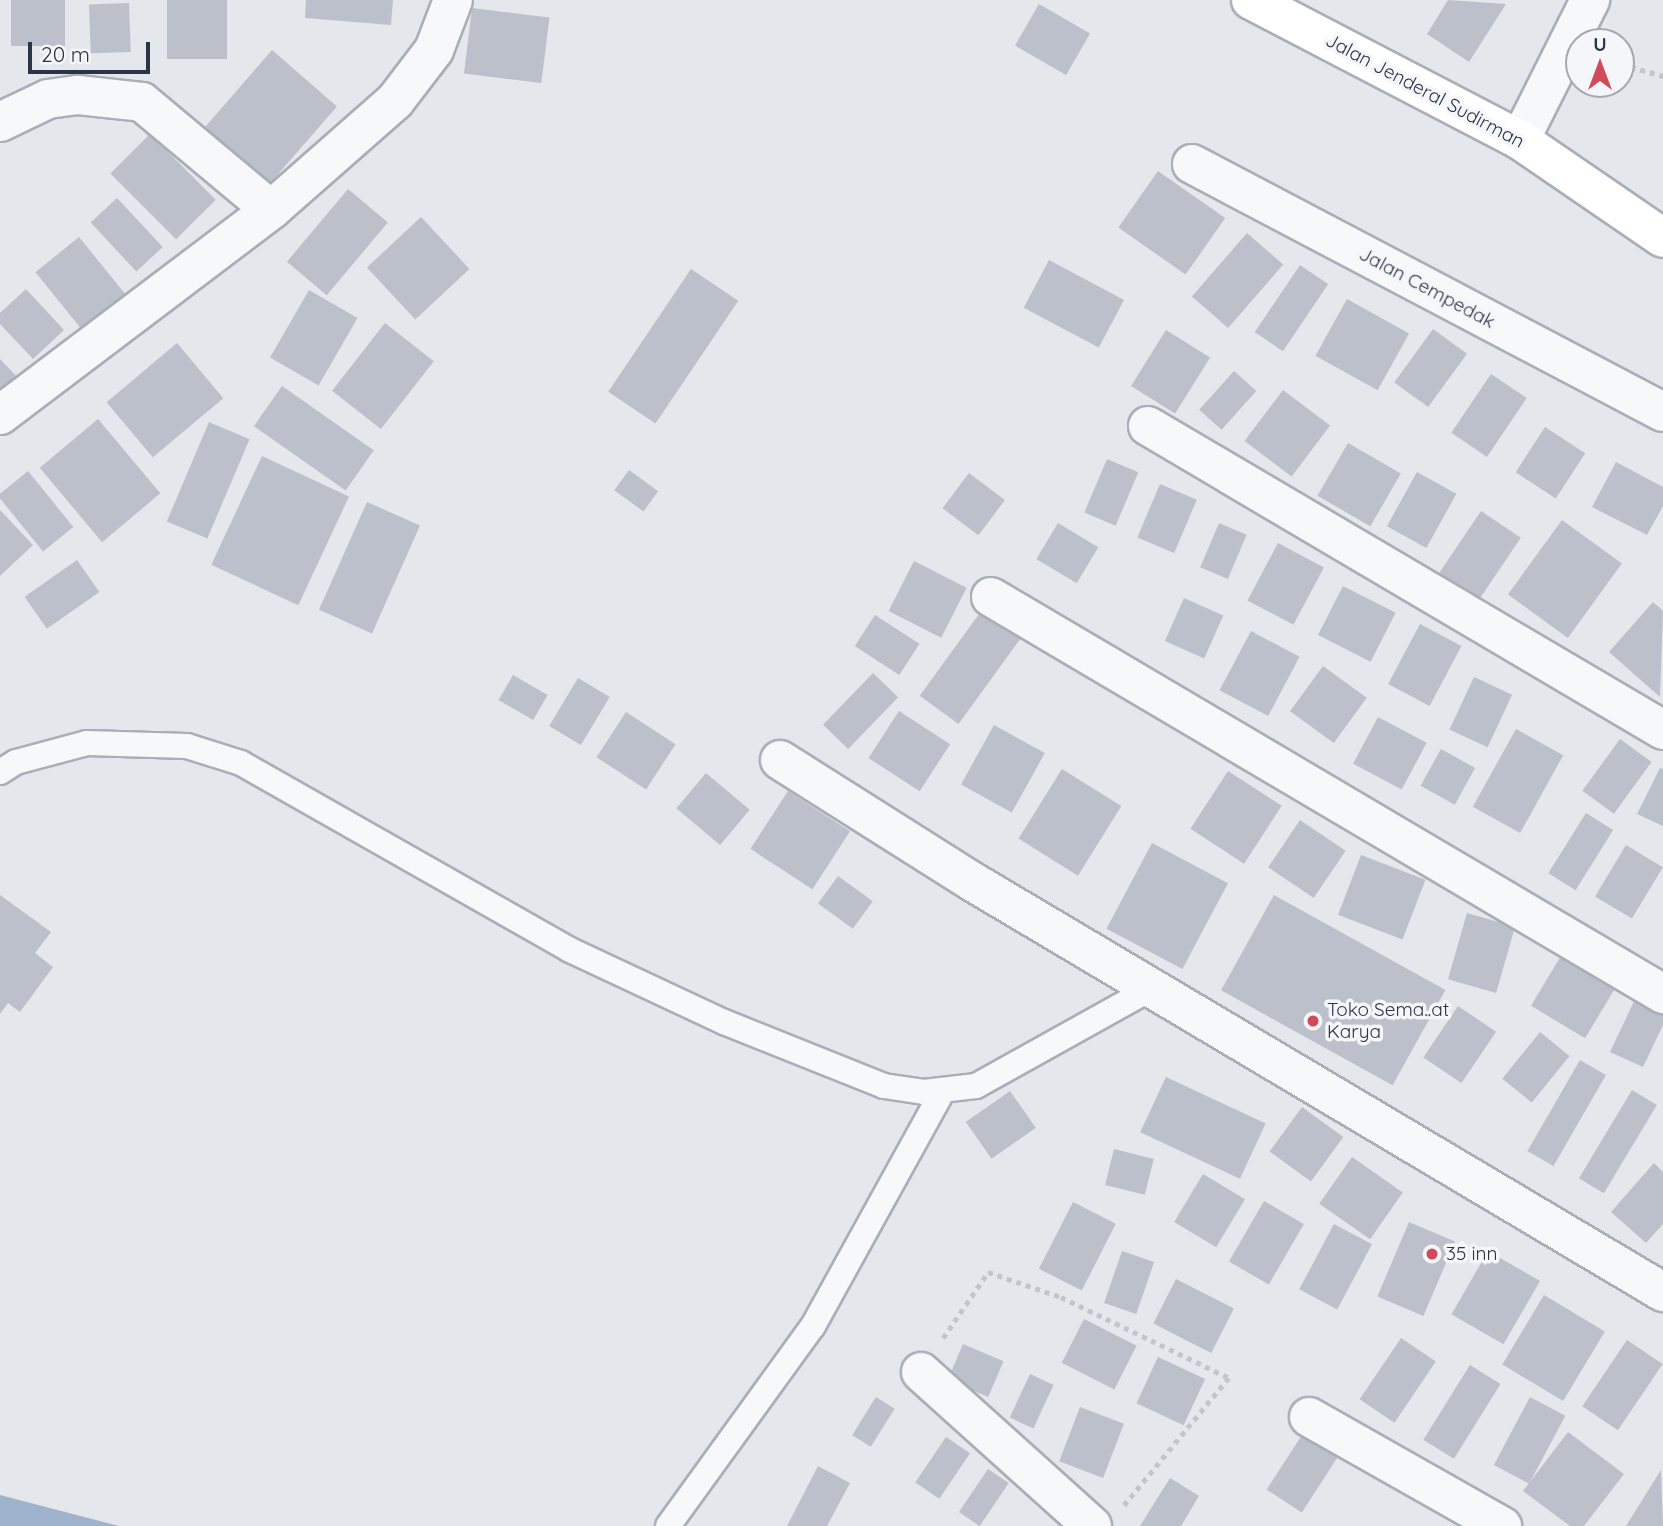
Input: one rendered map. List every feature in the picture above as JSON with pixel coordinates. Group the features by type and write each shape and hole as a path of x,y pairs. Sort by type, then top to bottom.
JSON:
{"main road":[{"name":"Jalan Jenderal Sudirman","path":"1251,0 1520,140 1663,238"}],"street":[{"path":"0,415 271,210 395,101 434,50 453,0"},
{"path":"1520,140 1590,0"},
{"path":"0,122 48,99 78,95 142,102 271,210"},
{"name":"Jalan Cempedak","path":"1192,164 1663,412"},
{"path":"1148,426 1663,730"},
{"path":"992,597 1663,994"},
{"path":"780,760 1152,988 1663,1293"},
{"path":"920,1372 1104,1521"},
{"path":"1309,1417 1502,1526"}],"lane":[{"path":"0,772 16,762 87,743 187,746 241,763 427,873 582,956 833,1069 884,1086 942,1092 983,1083 1152,988"},
{"path":"668,1526 813,1326 942,1092"}],"path":[{"path":"1635,68 1663,76"},
{"path":"920,1372 988,1272 1061,1297 1229,1378 1104,1521"}],"water":[{"path":"0,1495 119,1526 0,1526"}],"building":[{"path":"11,0 65,0 65,46 11,46"},
{"path":"167,0 227,0 227,59 167,59"},
{"path":"306,0 393,0 391,25 305,18"},
{"path":"1448,0 1506,4 1469,62 1427,34"},
{"path":"129,3 131,52 91,53 89,4"},
{"path":"1039,4 1090,34 1066,75 1015,46"},
{"path":"472,8 549,18 541,83 464,74"},
{"path":"272,50 337,106 268,186 203,129"},
{"path":"150,134 216,200 176,239 110,174"},
{"path":"1158,171 1225,218 1186,275 1118,228"},
{"path":"348,189 388,222 327,295 287,262"},
{"path":"117,198 163,247 136,272 91,223"},
{"path":"421,217 469,269 415,319 367,267"},
{"path":"1247,233 1283,264 1228,328 1192,296"},
{"path":"79,237 125,294 81,329 35,272"},
{"path":"1049,260 1124,300 1099,348 1024,308"},
{"path":"1300,265 1328,284 1283,351 1255,332"},
{"path":"691,269 738,301 655,424 608,392"},
{"path":"26,289 64,330 33,359 0,324 0,313"},
{"path":"309,290 357,318 318,386 270,358"},
{"path":"1347,299 1409,333 1378,390 1315,356"},
{"path":"385,323 434,361 381,429 332,391"},
{"path":"1433,329 1467,354 1428,407 1394,382"},
{"path":"1166,330 1210,358 1175,414 1131,386"},
{"path":"177,343 223,398 153,457 107,402"},
{"path":"0,359 20,380 0,399"},
{"path":"1234,371 1256,391 1221,430 1199,410"},
{"path":"1491,374 1527,398 1487,457 1451,433"},
{"path":"282,386 374,450 346,490 254,426"},
{"path":"1283,390 1330,426 1292,477 1244,441"},
{"path":"98,419 160,493 102,542 40,468"},
{"path":"209,422 250,439 207,539 167,521"},
{"path":"1545,427 1585,453 1556,498 1516,472"},
{"path":"1348,443 1401,474 1370,526 1318,496"},
{"path":"262,456 349,497 298,605 211,565"},
{"path":"1107,459 1138,472 1116,526 1084,512"},
{"path":"1616,462 1663,487 1663,506 1647,535 1592,507"},
{"path":"629,470 658,491 643,511 614,490"},
{"path":"28,471 73,527 43,551 0,498 0,494"},
{"path":"1417,472 1456,494 1426,548 1387,526"},
{"path":"969,473 1005,500 978,535 943,508"},
{"path":"1160,484 1197,500 1174,553 1137,537"},
{"path":"367,502 420,526 372,633 319,610"},
{"path":"0,510 33,545 0,576"},
{"path":"1481,511 1521,538 1479,600 1439,573"},
{"path":"1562,520 1622,563 1568,638 1508,594"},
{"path":"1058,523 1098,547 1077,583 1036,559"},
{"path":"1219,523 1247,535 1228,579 1200,567"},
{"path":"1278,543 1324,567 1293,625 1247,600"},
{"path":"77,560 99,592 47,629 25,597"},
{"path":"914,561 967,588 941,638 889,611"},
{"path":"1343,586 1396,613 1371,662 1318,635"},
{"path":"1184,598 1223,615 1204,658 1165,641"},
{"path":"1653,602 1663,611 1660,697 1609,652"},
{"path":"982,610 1021,638 959,724 920,696"},
{"path":"875,615 919,644 899,675 855,646"},
{"path":"1420,624 1461,646 1430,706 1388,684"},
{"path":"1251,631 1300,657 1268,716 1220,690"},
{"path":"1323,666 1367,698 1334,743 1290,711"},
{"path":"873,673 898,697 848,749 823,725"},
{"path":"513,675 548,695 533,720 498,700"},
{"path":"1474,677 1512,695 1488,747 1449,730"},
{"path":"578,678 610,697 581,745 549,726"},
{"path":"899,711 950,744 920,791 869,758"},
{"path":"626,712 675,744 646,789 597,757"},
{"path":"1378,717 1427,743 1402,790 1353,764"},
{"path":"994,725 1045,753 1012,813 961,784"},
{"path":"1516,729 1563,755 1520,833 1473,807"},
{"path":"1620,739 1652,762 1614,814 1582,791"},
{"path":"1441,749 1475,768 1455,805 1421,786"},
{"path":"1660,768 1663,769 1663,826 1637,814"},
{"path":"1062,769 1121,806 1078,876 1019,839"},
{"path":"1228,771 1282,806 1244,864 1190,829"},
{"path":"706,773 750,810 720,845 676,808"},
{"path":"788,791 850,831 812,889 750,849"},
{"path":"1586,813 1613,830 1576,890 1548,873"},
{"path":"1300,820 1346,851 1314,898 1268,867"},
{"path":"1152,843 1228,883 1182,969 1106,929"},
{"path":"1626,845 1663,867 1632,919 1595,896"},
{"path":"1361,855 1425,880 1402,939 1338,915"},
{"path":"838,876 873,901 853,929 818,904"},
{"path":"0,895 51,932 35,953 53,967 20,1012 8,1003 0,1014"},
{"path":"1274,895 1445,990 1393,1085 1221,990"},
{"path":"1467,913 1515,927 1496,993 1448,979"},
{"path":"1564,951 1618,983 1585,1038 1531,1006"},
{"path":"1637,995 1663,1007 1663,1025 1643,1067 1610,1052"},
{"path":"1458,1006 1496,1032 1461,1083 1423,1057"},
{"path":"1540,1032 1570,1056 1532,1103 1502,1079"},
{"path":"1580,1060 1606,1075 1553,1166 1528,1151"},
{"path":"1166,1077 1266,1123 1240,1179 1140,1132"},
{"path":"1632,1090 1657,1105 1604,1193 1579,1178"},
{"path":"1010,1091 1036,1128 992,1159 966,1122"},
{"path":"1302,1107 1343,1137 1311,1181 1270,1151"},
{"path":"1114,1149 1154,1159 1145,1195 1105,1185"},
{"path":"1352,1157 1403,1193 1370,1239 1319,1204"},
{"path":"1654,1163 1663,1172 1663,1224 1646,1243 1611,1212"},
{"path":"1203,1174 1245,1199 1216,1247 1174,1222"},
{"path":"1264,1201 1304,1224 1269,1285 1229,1262"},
{"path":"1073,1202 1116,1224 1082,1291 1039,1269"},
{"path":"1409,1222 1455,1242 1423,1316 1377,1297"},
{"path":"1334,1224 1372,1244 1337,1310 1299,1289"},
{"path":"1122,1251 1154,1262 1136,1314 1104,1303"},
{"path":"1488,1251 1540,1281 1503,1344 1452,1314"},
{"path":"1176,1279 1234,1309 1211,1353 1153,1324"},
{"path":"1544,1295 1605,1332 1563,1401 1502,1364"},
{"path":"1084,1319 1137,1346 1114,1389 1062,1363"},
{"path":"1401,1338 1436,1361 1394,1423 1360,1399"},
{"path":"1627,1340 1663,1364 1618,1430 1582,1406"},
{"path":"963,1344 1004,1361 988,1397 948,1380"},
{"path":"1158,1357 1205,1379 1184,1425 1136,1403"},
{"path":"1470,1365 1501,1384 1454,1459 1423,1440"},
{"path":"1030,1374 1054,1385 1033,1428 1010,1418"},
{"path":"876,1397 895,1409 871,1447 852,1435"},
{"path":"1530,1397 1565,1416 1529,1484 1494,1465"},
{"path":"1080,1407 1124,1424 1103,1478 1059,1461"},
{"path":"1568,1432 1624,1474 1584,1526 1570,1526 1523,1491"},
{"path":"1302,1435 1337,1458 1302,1512 1267,1490"},
{"path":"946,1437 970,1453 939,1499 915,1483"},
{"path":"818,1466 850,1483 827,1526 787,1526"},
{"path":"988,1469 1009,1483 980,1526 959,1512"},
{"path":"1661,1470 1663,1526 1626,1526"},
{"path":"1170,1478 1199,1496 1181,1526 1140,1526"}],"place":[{"name":"Toko Sema..at Karya","path":"1313,1021"},
{"name":"35 inn","path":"1432,1254"}]}
